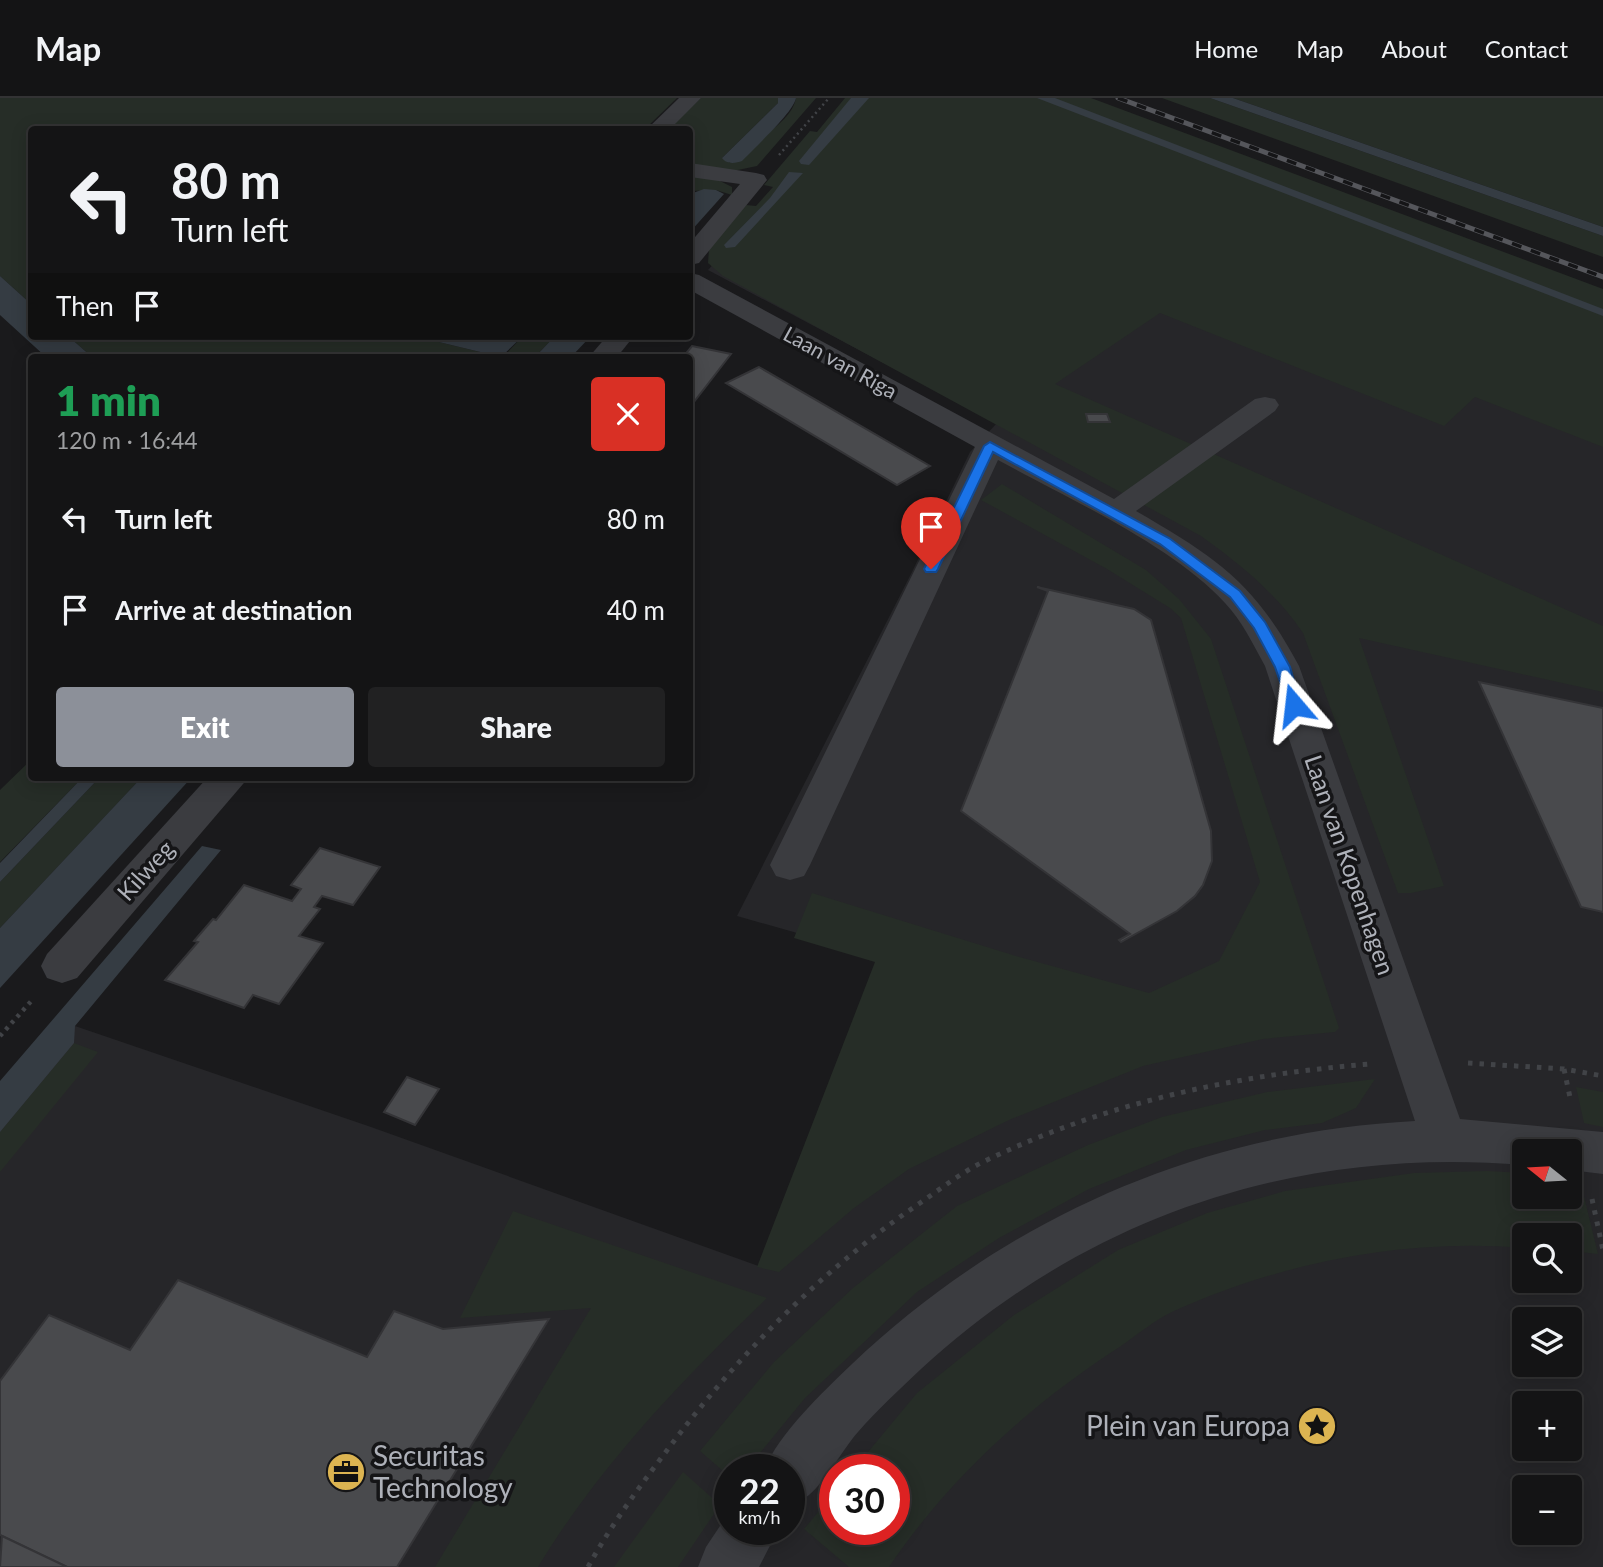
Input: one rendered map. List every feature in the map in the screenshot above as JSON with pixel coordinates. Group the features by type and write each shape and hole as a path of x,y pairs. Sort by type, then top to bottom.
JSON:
{"street":[{"path":"660,126 691,98"},
{"path":"693,170 756,180 693,254"},
{"name":"Laan van Riga","path":"693,282 990,446"},
{"path":"605,354 617,340"},
{"path":"1115,512 1265,405"},
{"path":"790,865 990,446"},
{"name":"Laan van Kopenhagen","path":"990,446 1164,541 1235,594 1260,626 1282,667 1444,1140"},
{"name":"Kilweg","path":"62,966 226,781"},
{"path":"805,1456 842,1411 912,1342 969,1295 1034,1252 1116,1209 1190,1181 1256,1162 1342,1147 1444,1140 1524,1142 1603,1153"},
{"path":"726,1567 740,1545"}],"path":[{"path":"802,129 829,98"}],"shaded area":[{"path":"0,98 677,98 648,126 28,126 28,301 0,276"},
{"path":"701,98 778,98 778,103 722,158 766,134 786,118 796,98 816,98 757,166 733,171 693,165 693,126 671,126"},
{"path":"778,98 796,98 781,121 742,161 726,162 722,158 778,103"},
{"path":"845,98 1091,98 1603,289 1603,447 1475,397 1444,426 1160,313 1055,384 1603,626 1603,692 1359,638 1444,886 1398,893 1303,633 1269,592 1243,568 1201,536 723,276 708,263 709,249 746,205 756,206 773,187 764,185 810,131 817,132"},
{"path":"851,98 869,98 809,165 801,164 799,161"},
{"path":"869,98 1603,316 1603,1567 0,1567 0,1115 75,1026 371,1127 764,1268 878,956 737,916 970,452 997,423 708,270"},
{"path":"1037,98 1055,98 1603,309 1603,316"},
{"path":"1162,98 1210,98 1603,236 1603,257"},
{"path":"1210,98 1233,98 1603,227 1603,236"},
{"path":"1233,98 1603,98 1603,227"},
{"path":"789,172 803,173 735,247 726,248 724,245 770,198"},
{"path":"693,176 718,180 732,187 732,195 716,190 693,191"},
{"path":"704,189 724,194 693,229 693,193"},
{"path":"0,276 28,301 28,340 73,340 89,354 43,354 0,315"},
{"path":"73,340 431,340 489,354 89,354"},
{"path":"431,340 519,340 504,354 489,354"},
{"path":"519,340 551,340 538,354 506,354"},
{"path":"551,340 587,340 574,354 538,354"},
{"path":"1002,484 1146,570 1179,599 1211,639 1339,1028 1335,1032 1263,1039 1143,1066 1009,1120 909,1169 854,1208 779,1272 757,1267 875,962 794,938 812,893 1016,956 1149,993 1219,961 1260,882 1181,618 1170,608 1107,569 981,500"},
{"path":"28,763 28,781 79,781 0,862 0,790"},
{"path":"79,781 96,781 0,882 0,863"},
{"path":"96,781 138,781 0,928 0,882"},
{"path":"138,781 188,781 0,988 0,928"},
{"path":"202,846 221,850 75,1026 74,1043 0,1132 0,1081"},
{"path":"74,1043 98,1052 0,1172 0,1132"},
{"path":"1375,1079 1356,1108 1322,1123 1265,1130 1186,1150 1089,1189 999,1238 917,1292 805,1398 759,1454 714,1454 714,1463 700,1451 774,1362 853,1288 957,1206 1088,1145 1162,1117 1267,1092"},
{"path":"1576,1087 1603,1092 1603,1127 1584,1123"},
{"path":"1512,1172 1512,1209 1582,1209 1582,1188 1598,1254 1582,1252 1582,1223 1512,1223 1512,1247 1434,1247 1345,1257 1258,1279 1215,1294 1153,1323 1055,1392 965,1473 910,1538 910,1454 866,1454 917,1393 1014,1315 1118,1250 1207,1213 1285,1191 1414,1173"},
{"path":"513,1211 767,1298 704,1360 615,1459 588,1493 538,1567 435,1567 591,1308 460,1318"},
{"path":"683,1472 714,1500 714,1514 678,1567 614,1567"},
{"path":"819,1511 819,1542 805,1528"},
{"path":"823,1545 905,1545 889,1567 849,1567"}],"building":[{"path":"692,346 731,354 693,403 693,354 685,354"},
{"path":"759,367 930,466 897,485 726,383"},
{"path":"1086,414 1107,414 1110,422 1088,422"},
{"path":"1037,587 1134,609 1151,620 1211,831 1212,861 1203,885 1195,896 1177,911 1121,942 1119,940 1130,934 961,811 1048,591"},
{"path":"1479,682 1603,708 1603,912 1581,907"},
{"path":"320,848 380,867 353,905 322,896 314,907 320,909 299,936 323,943 279,1004 253,995 244,1008 165,980 198,942 194,941 213,919 216,920 244,885 292,901 301,889 291,885"},
{"path":"407,1077 439,1089 415,1125 384,1112"},
{"path":"178,1280 367,1357 394,1311 443,1329 549,1319 397,1567 67,1567 0,1535 0,1381 49,1315 130,1350"},
{"path":"2,1536 67,1567 0,1567"}],"railway":[{"path":"1118,98 1603,277"}],"place":[{"name":"Plein van Europa","path":"1317,1426"},
{"name":"Securitas Technology","path":"346,1472"}],"route":[{"path":"931,569 990,446 1164,541 1235,594 1260,626 1282,667 1294,705"}]}
